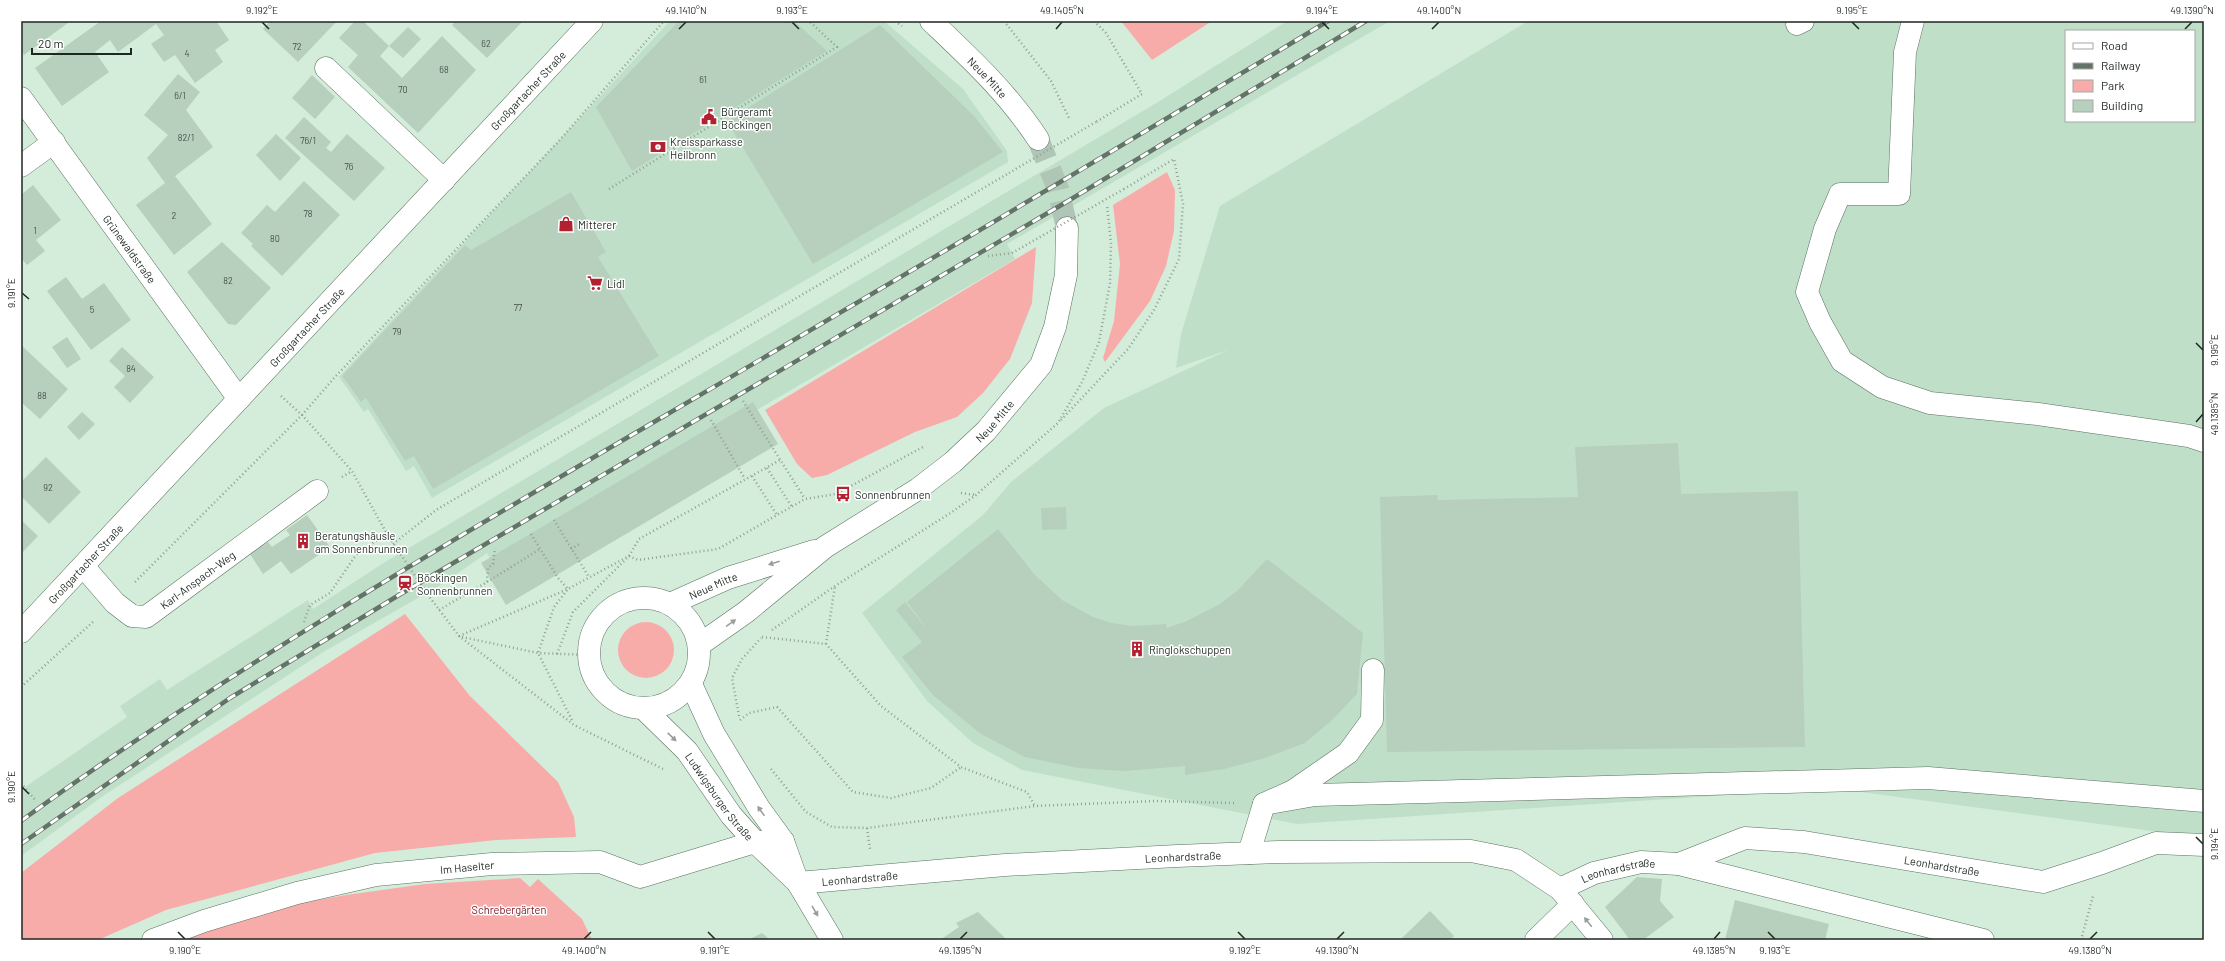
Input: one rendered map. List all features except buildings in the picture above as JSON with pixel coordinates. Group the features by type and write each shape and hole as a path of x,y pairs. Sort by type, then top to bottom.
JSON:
{"street":[{"name":"Großgartacher Straße","path":"21,632 592,21"},
{"name":"Neue Mitte","path":"931,21 982,69 1007,97 1038,138"},
{"path":"1913,21 1905,52 1899,194 1840,194 1825,229 1807,292 1820,322 1842,361 1882,387 1930,403 2038,414 2189,436 2204,441"},
{"path":"326,68 444,180"},
{"name":"Grünewaldstraße","path":"21,98 239,399"},
{"path":"21,166 54,142"},
{"name":"Neue Mitte","path":"699,645 746,612 825,547 918,489 953,462 986,431 1041,365 1055,327 1066,275 1067,228"},
{"name":"Karl-Anspach-Weg","path":"83,566 115,603 132,616 146,617 317,491"},
{"name":"Neue Mitte","path":"670,604 728,578 825,547"},
{"name":"Neue Mitte","path":"642,597 670,604 690,620 699,645 698,665 691,684 671,703 644,709 616,702 596,682 588,655 595,627 614,606 642,597"},
{"path":"1249,854 1264,804 1293,791 1348,753 1372,720 1373,670"},
{"name":"Ludwigsburger Straße","path":"691,684 714,734 759,808 783,841 798,882 832,940"},
{"name":"Ludwigsburger Straße","path":"644,709 687,751 731,815 756,842 798,882"},
{"path":"1264,804 1315,795 1928,778 2204,801"},
{"name":"Leonhardstraße","path":"1679,864 1745,838 1804,842 2043,882 2102,863 2156,843 2204,845"},
{"name":"Im Haselter","path":"153,940 204,921 297,893 376,875 492,864 600,862 640,877 756,842 783,841"},
{"name":"Leonhardstraße","path":"798,882 1005,865 1279,852 1471,851 1516,860 1567,896 1594,873 1641,862 1679,864 1983,940"},
{"path":"1536,940 1567,896 1602,940"}],"path":[{"path":"21,687 115,603 302,415 335,377 558,142 664,21"},
{"path":"609,189 837,47 809,21"},
{"path":"1004,21 1051,81 1070,120"},
{"path":"393,544 436,510 1142,94 1106,33 1094,21"},
{"path":"988,256 1012,253 1174,159 1183,204 1179,259 1154,310 1128,349 1058,423"},
{"path":"744,401 805,499"},
{"path":"302,415 352,471 393,544 459,636 574,725 662,769"},
{"path":"711,420 745,480"},
{"path":"630,556 638,560 718,548 805,499 836,494 930,443"},
{"path":"557,654 573,612 630,556 639,539 780,460"},
{"path":"767,468 792,507"},
{"path":"752,476 777,515"},
{"path":"976,495 952,512 835,586 762,637 826,644 881,706 961,767 1027,792 1035,806"},
{"path":"554,520 589,577"},
{"path":"304,622 310,606 330,593 358,552 387,534"},
{"path":"531,534 558,578 568,589"},
{"path":"571,549 581,543"},
{"path":"487,582 488,568 493,564 495,548"},
{"path":"439,610 540,549"},
{"path":"459,636 568,589 630,556"},
{"path":"826,644 835,586"},
{"path":"568,589 554,607 538,653 574,725"},
{"path":"459,636 538,653 588,655"},
{"path":"742,725 739,718 749,713 777,707 853,792 891,798 931,788 961,767"},
{"path":"766,763 806,812 832,827 867,828 1035,806 1154,801 1264,804"},
{"path":"21,783 36,801"},
{"path":"2081,940 2102,863"}],"shaded area":[{"path":"670,21 884,21 963,89 1007,151 1008,162 432,498 414,466 406,471 368,409 364,412 339,377"},
{"path":"1287,21 1390,21 1007,244 1015,259 743,418 496,570 487,553 439,586 325,651 103,796 21,856 21,790 127,717 120,706 160,679 167,690 308,600 313,609 382,564 1158,102"},
{"path":"1528,21 2204,21 2204,838 1831,788 1297,824 1022,770 973,743 927,701 862,613 983,515 1011,482 1104,408 1228,350 1176,368 1181,334 1220,206"}],"green space":[{"path":"1121,21 1212,21 1152,60"},
{"path":"1167,172 1175,190 1174,231 1166,266 1150,301 1105,362 1103,358 1114,321 1120,264 1113,205"},
{"path":"1036,247 1032,303 1010,359 983,393 957,417 915,432 827,475 812,478 797,464 765,410"},
{"path":"405,614 470,696 558,782 574,817 576,837 496,840 375,853 166,910 98,940 21,940 21,873 118,798"},
{"path":"640,622 652,622 666,630 674,644 672,661 666,670 652,678 640,678 630,673 623,666 618,656 618,644 623,634 630,627"},
{"name":"Schrebergärten","path":"520,878 530,887 538,879 582,919 592,940 185,940 239,914 346,895 425,884"}],"tunnel":[{"path":"1038,139 1058,189 1067,228"}],"railway":[{"path":"21,821 178,712 258,660 420,560 998,219 1328,21"},
{"path":"21,844 230,698 399,595 1063,204 1366,21"}],"place":[{"name":"Bürgeramt Böckingen","path":"709,117"},
{"name":"Kreissparkasse Heilbronn","path":"658,147"},
{"name":"Mitterer","path":"566,224"},
{"name":"Lidl","path":"595,283"},
{"name":"Sonnenbrunnen","path":"843,494"},
{"name":"Beratungshäusle am Sonnenbrunnen","path":"303,541"},
{"name":"Böckingen Sonnenbrunnen","path":"405,583"},
{"name":"Ringlokschuppen","path":"1137,649"}]}
